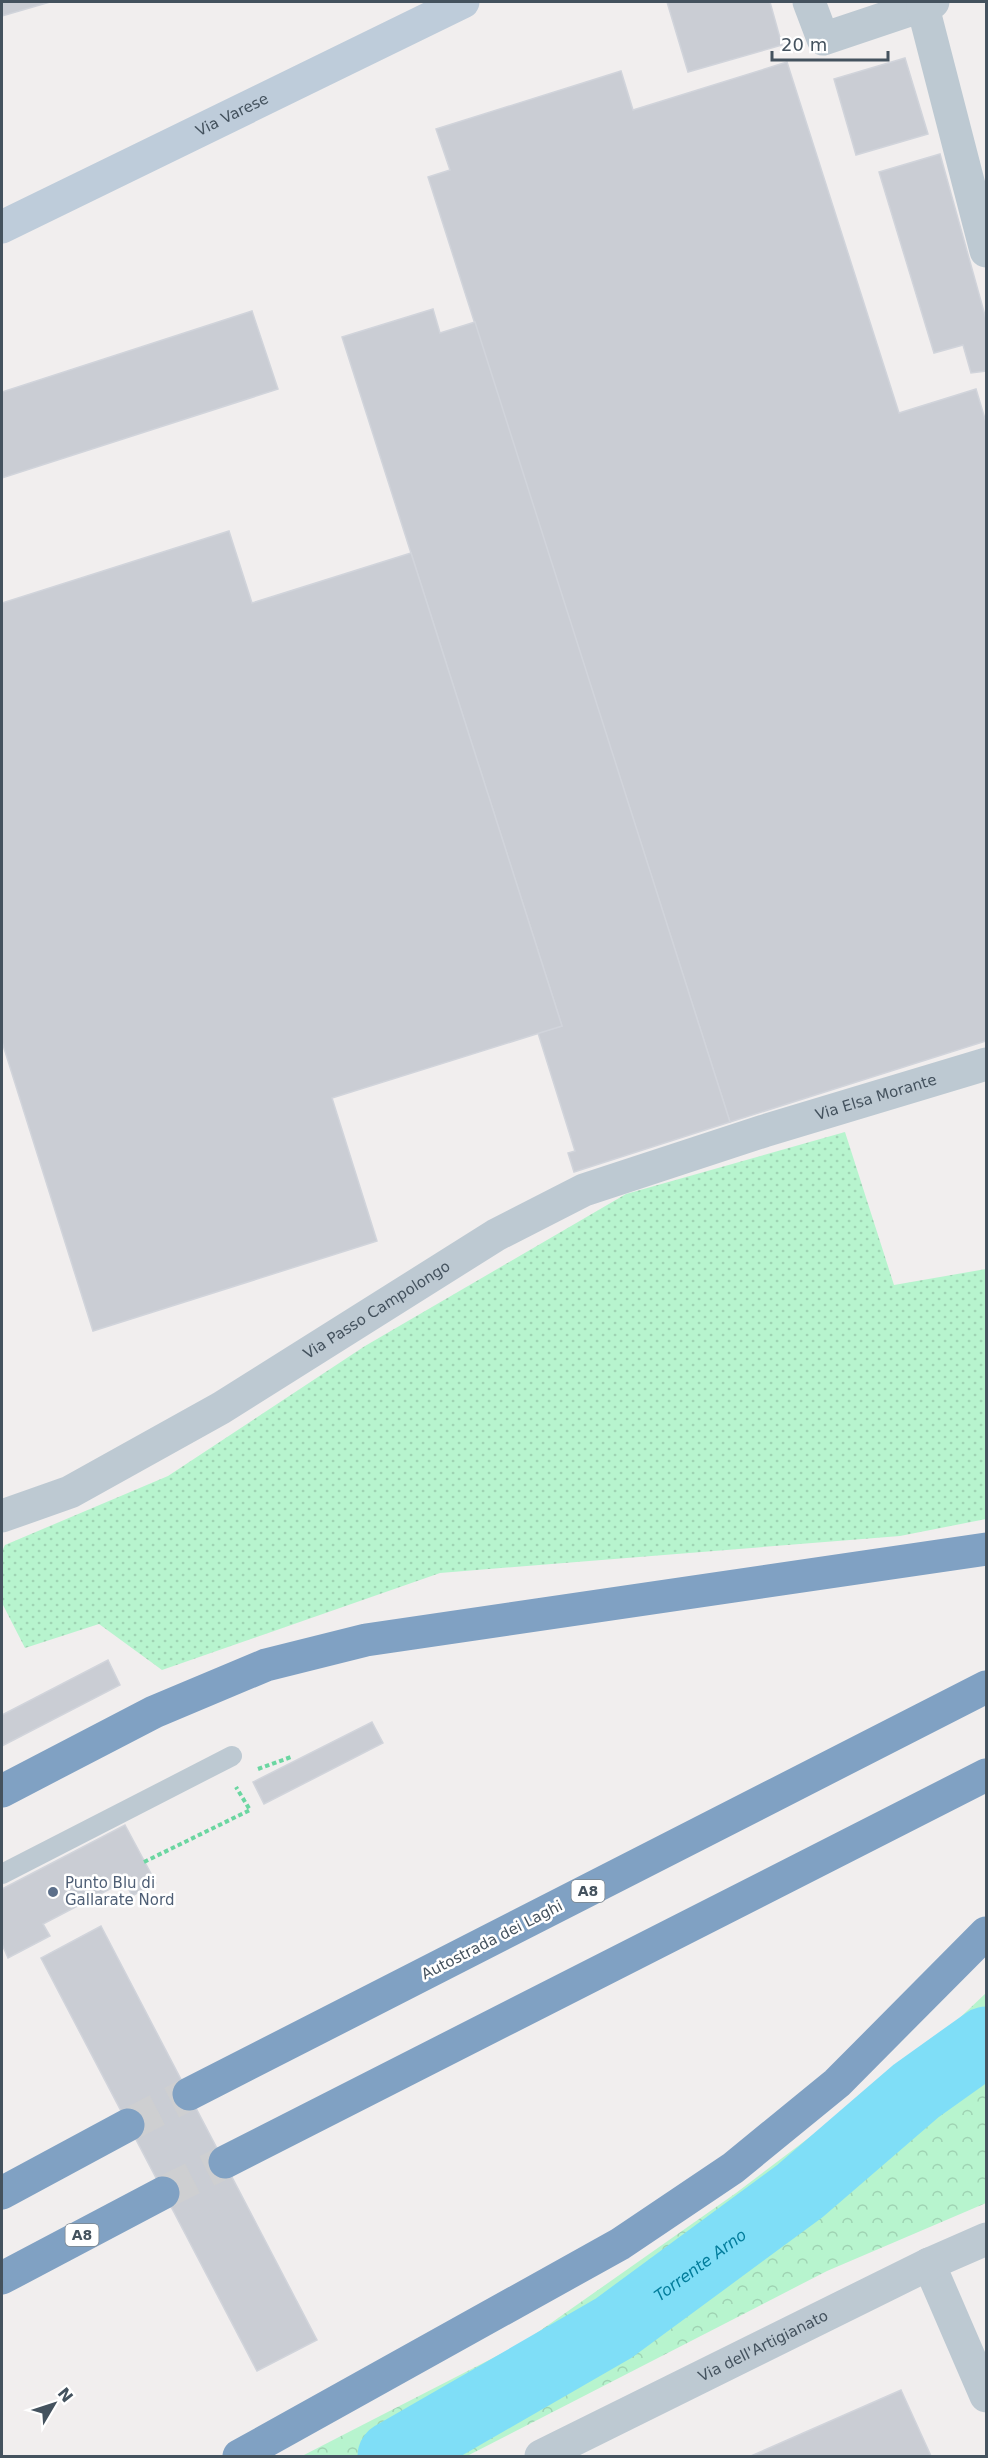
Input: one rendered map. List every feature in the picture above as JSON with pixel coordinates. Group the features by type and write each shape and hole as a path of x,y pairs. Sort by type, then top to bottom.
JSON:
{"highway":[{"path":"2,1791 154,1712 266,1665 355,1643 468,1623 752,1585 987,1549"},
{"name":"Autostrada dei Laghi","path":"189,2094 987,1687"},
{"path":"225,2162 987,1774"},
{"path":"239,2457 620,2244 733,2168 837,2083 987,1933"},
{"path":"2,2193 128,2125"},
{"name":"A8","path":"2,2278 163,2193"}],"main road":[{"name":"Via Varese","path":"2,226 463,2"}],"street":[{"path":"809,2 823,39 928,4 987,251"},
{"name":"Via Elsa Morante","path":"764,1131 987,1064"},
{"name":"Via Passo Campolongo","path":"2,1516 70,1492 211,1413 496,1235 584,1190 764,1131"},
{"name":"Via dell'Artigianato","path":"541,2457 929,2264 987,2239"},
{"path":"929,2264 987,2396"}],"lane":[{"path":"2,1874 232,1756"}],"path":[{"path":"251,1772 291,1757"},
{"path":"144,1862 250,1810 231,1779"}],"green space":[{"path":"845,1132 894,1285 986,1269 986,1519 900,1536 440,1573 162,1670 99,1624 25,1648 2,1603 2,1551 5,1545 168,1476 365,1346 626,1194"},
{"path":"986,1993 986,2203 827,2271 467,2456 302,2456 524,2342 736,2193 929,2047"}],"building":[{"path":"2,2 50,2 2,16"},
{"path":"667,2 770,2 782,45 688,72"},
{"path":"905,58 928,134 856,155 834,79"},
{"path":"787,62 899,413 976,389 986,422 986,1041 730,1122 428,177 450,170 436,129 621,71 633,110"},
{"path":"940,154 986,319 986,371 971,373 963,345 934,353 879,172"},
{"path":"433,309 440,333 475,322 730,1122 574,1172 568,1153 575,1151 538,1033 562,1026 342,337"},
{"path":"252,311 278,389 2,478 2,392"},
{"path":"229,531 252,603 411,553 562,1026 332,1098 377,1241 93,1331 2,1042 2,603"},
{"path":"108,1660 120,1685 2,1746 2,1715"},
{"path":"372,1722 383,1743 264,1804 253,1782"},
{"name":"Punto Blu di Gallarate Nord","path":"125,1825 156,1883 132,1896 125,1881 43,1924 50,1936 8,1958 2,1944 2,1889"},
{"path":"101,1926 317,2340 257,2371 41,1958"},
{"path":"901,2390 931,2456 751,2456"}],"waterway":[{"name":"Torrente Arno","path":"392,2456 614,2328 800,2191 916,2091 986,2041"}],"tunnel":[{"path":"128,2125 189,2094"},
{"path":"163,2193 225,2162"}],"place":[{"name":"Punto Blu di Gallarate Nord","path":"53,1892"}]}
